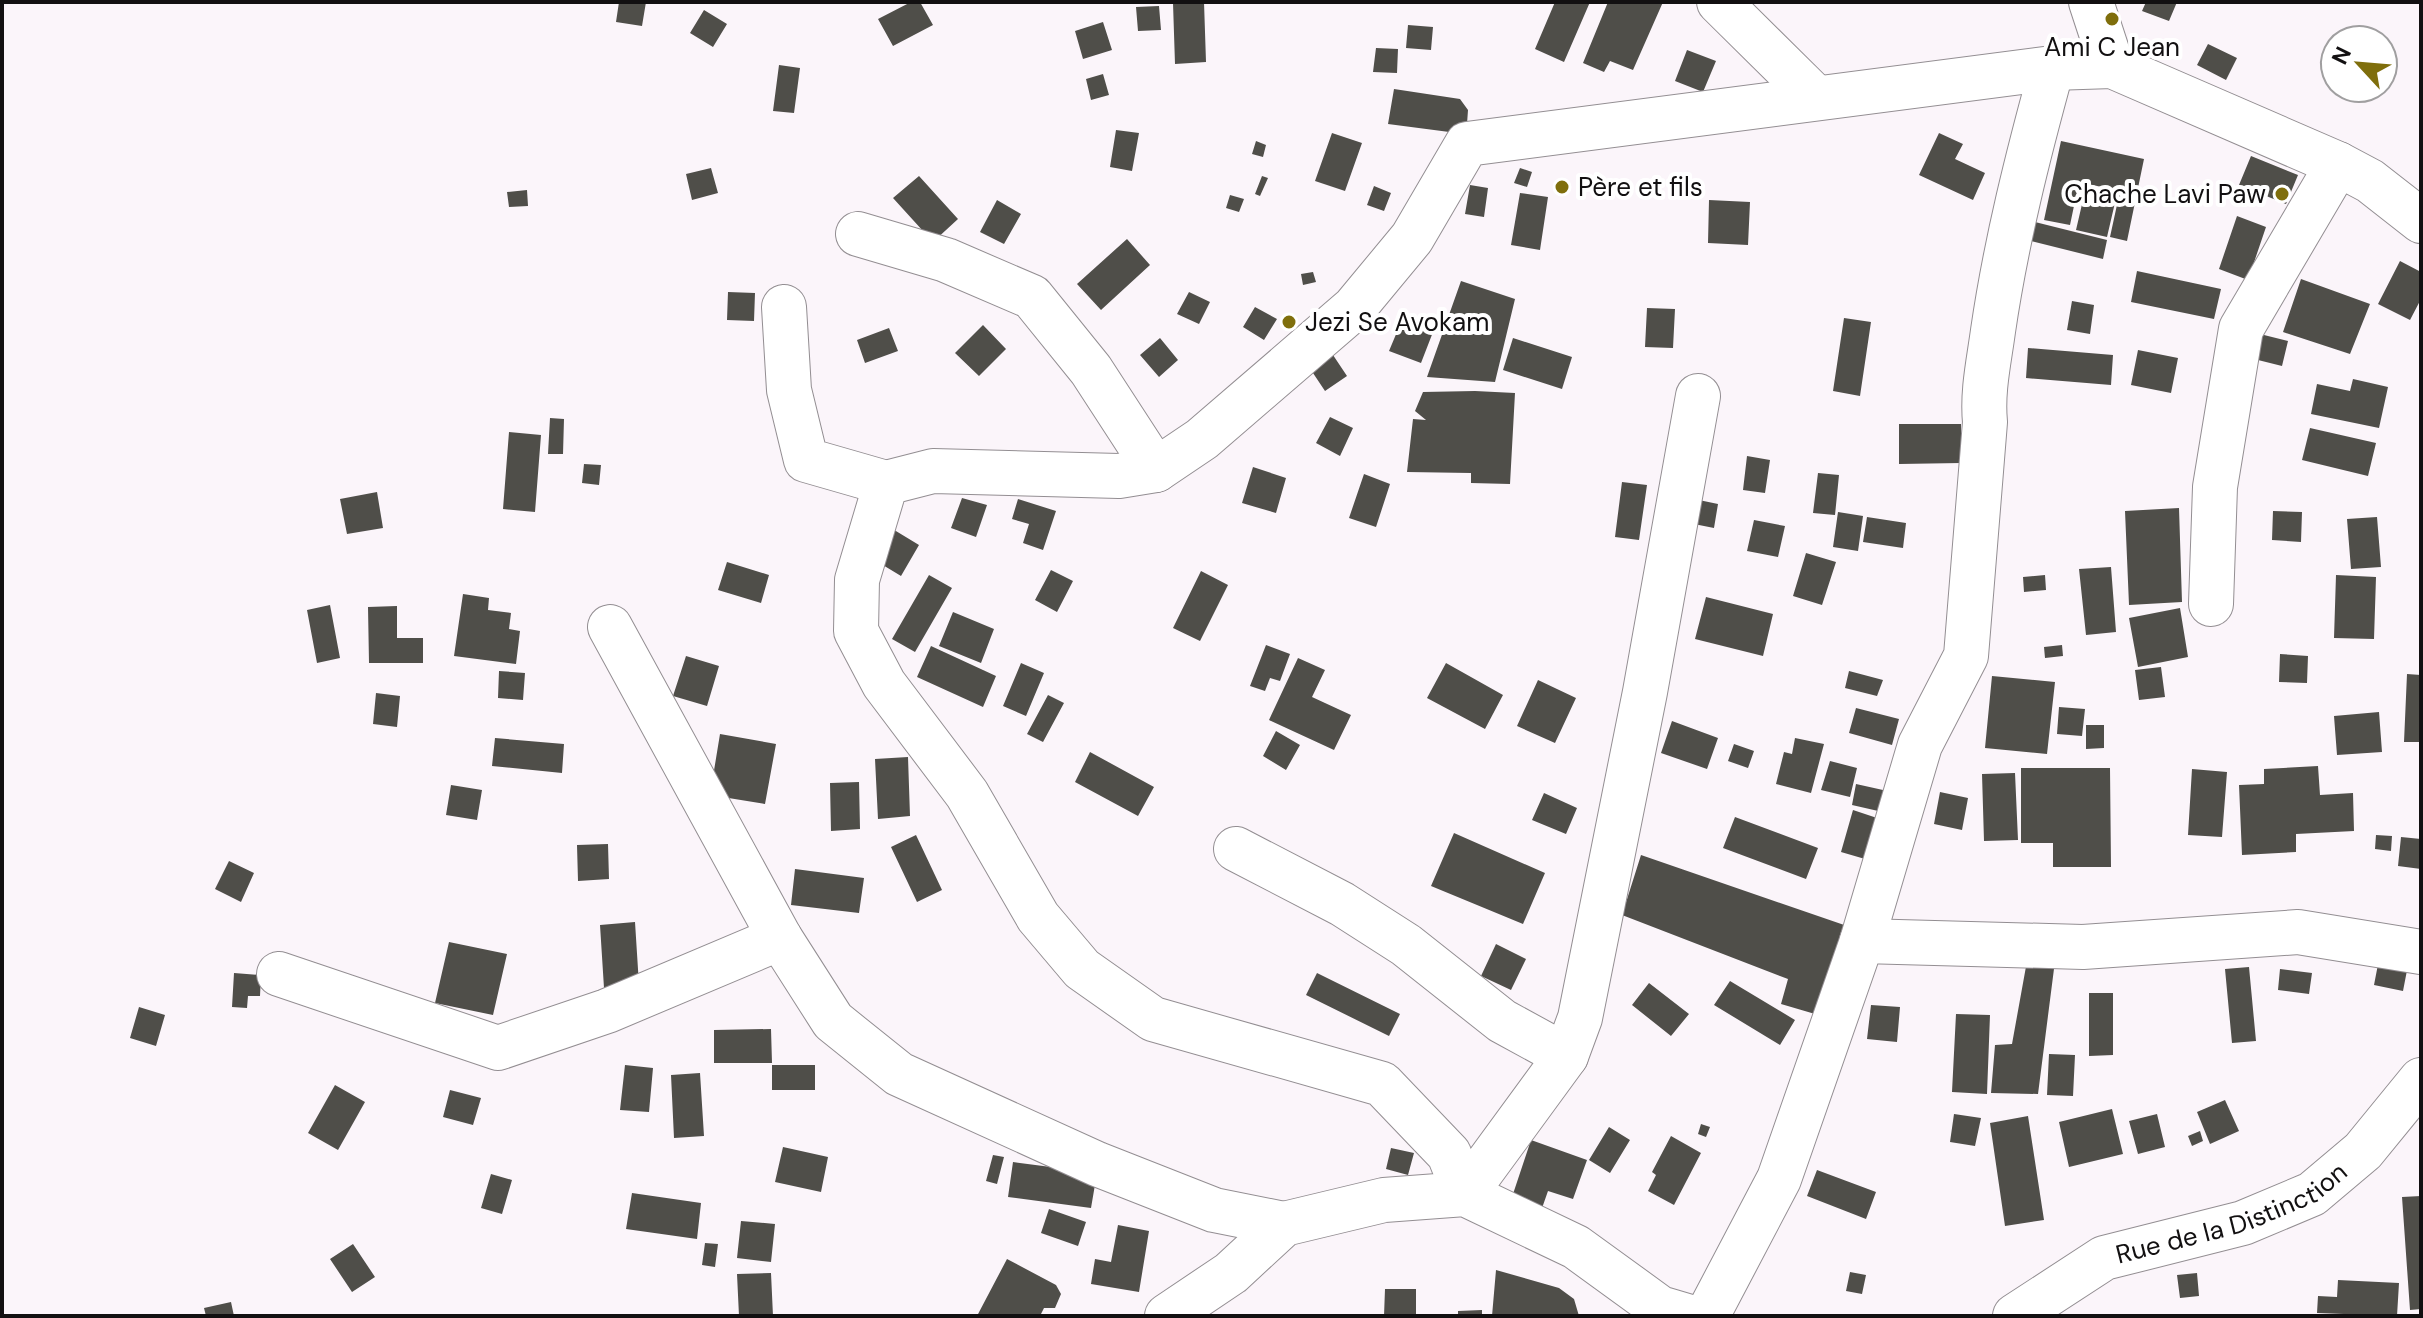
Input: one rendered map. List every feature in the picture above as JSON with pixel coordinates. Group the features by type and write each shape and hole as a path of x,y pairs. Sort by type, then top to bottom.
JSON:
{"street":[{"path":"1719,2 1815,97"},
{"path":"2091,2 2112,66"},
{"path":"784,307 789,390 806,460 886,483 933,471 1119,476 1156,470 1202,439 1354,308 1412,238 1467,144 1717,114 1815,97 2052,68 2112,66 2338,164 2370,181 2421,221"},
{"path":"1707,1316 1779,1179 1862,941 1920,745 1966,656 1985,387 2020,188 2052,68"},
{"path":"2211,604 2215,487 2241,329 2338,164"},
{"path":"858,234 946,260 1032,297 1091,370 1156,470"},
{"path":"1465,1194 1566,1056 1580,1018 1645,692 1698,396"},
{"path":"886,483 857,580 856,631 884,684 967,794 1038,917 1082,969 1153,1019 1382,1084 1449,1154 1465,1194"},
{"path":"610,627 780,938 833,1021 899,1074 1097,1164 1214,1210 1284,1224 1384,1200 1465,1194 1576,1247 1668,1313"},
{"path":"1236,849 1342,904 1406,945 1502,1021 1566,1056"},
{"path":"1862,941 2083,947 2298,932 2421,952"},
{"path":"279,974 498,1048 607,1011 780,938"},
{"name":"Rue de la Distinction","path":"2015,1316 2104,1258 2243,1223 2312,1194 2363,1151 2421,1080"},
{"path":"1167,1316 1231,1273 1284,1224"},
{"path":"1230,1316 1231,1273"}],"building":[{"path":"619,2 646,2 642,26 616,22"},
{"path":"911,2 920,2 933,25 893,46 878,19"},
{"path":"1204,2 1206,62 1175,64 1173,3"},
{"path":"1555,2 1590,2 1564,62 1535,49"},
{"path":"1608,2 1663,2 1633,70 1610,61 1604,72 1583,63"},
{"path":"2146,2 2177,2 2169,21 2142,11"},
{"path":"1159,6 1161,30 1138,31 1136,7"},
{"path":"704,10 727,24 713,47 690,33"},
{"path":"1103,22 1112,50 1083,59 1075,31"},
{"path":"1408,25 1433,27 1431,50 1406,48"},
{"path":"2208,44 2237,58 2226,80 2197,65"},
{"path":"1376,48 1398,49 1397,73 1373,72"},
{"path":"1687,50 1716,61 1703,92 1675,81"},
{"path":"779,65 800,68 794,113 773,111"},
{"path":"1103,74 1109,95 1091,100 1086,79"},
{"path":"1394,89 1460,99 1468,110 1467,124 1457,133 1388,124"},
{"path":"1116,130 1139,133 1132,171 1110,167"},
{"path":"1332,133 1362,143 1345,191 1315,181"},
{"path":"1939,133 1963,144 1955,159 1985,173 1973,200 1919,175"},
{"path":"1256,141 1266,145 1263,157 1252,154"},
{"path":"2061,141 2144,159 2127,241 2110,237 2120,191 2079,182 2070,225 2044,220"},
{"path":"2251,156 2298,175 2286,204 2239,185"},
{"path":"711,168 718,193 692,200 686,174"},
{"path":"1520,168 1532,172 1527,187 1514,183"},
{"path":"919,176 958,219 933,242 893,198"},
{"path":"1262,176 1268,178 1260,196 1255,194"},
{"path":"1470,185 1488,188 1484,217 1465,214"},
{"path":"1374,186 1391,193 1384,211 1367,205"},
{"path":"2086,187 2117,194 2107,237 2076,230"},
{"path":"527,190 528,206 509,207 507,192"},
{"path":"1520,193 1548,197 1540,250 1511,245"},
{"path":"1230,195 1244,199 1239,212 1226,208"},
{"path":"997,200 1021,214 1004,244 980,232"},
{"path":"1709,200 1750,202 1748,245 1708,243"},
{"path":"2237,216 2266,227 2248,280 2219,269"},
{"path":"2027,220 2107,240 2103,259 2023,239"},
{"path":"1127,239 1150,265 1101,310 1077,284"},
{"path":"2400,261 2421,272 2421,299 2410,320 2378,304"},
{"path":"2137,271 2221,289 2214,319 2131,302"},
{"path":"1313,272 1316,282 1303,285 1301,274"},
{"path":"2301,279 2370,304 2350,354 2283,332"},
{"path":"1461,281 1515,299 1495,382 1427,377"},
{"path":"728,292 755,293 754,321 727,320"},
{"path":"1189,292 1210,302 1199,324 1177,314"},
{"path":"2072,301 2094,305 2090,334 2067,330"},
{"path":"1255,307 1277,319 1264,340 1243,327"},
{"path":"1647,308 1675,309 1673,348 1645,347"},
{"path":"1844,318 1871,322 1860,396 1833,391"},
{"path":"1402,320 1433,332 1421,363 1389,351"},
{"path":"983,325 1006,349 979,376 955,353"},
{"path":"889,328 898,351 865,363 857,340"},
{"path":"2256,333 2288,341 2282,366 2250,358"},
{"path":"1160,338 1178,360 1159,377 1140,355"},
{"path":"1513,338 1572,357 1562,389 1503,370"},
{"path":"2028,348 2113,355 2111,385 2026,378"},
{"path":"2138,350 2178,358 2171,393 2131,385"},
{"path":"1333,355 1347,376 1325,391 1311,370"},
{"path":"2353,379 2388,387 2379,428 2311,414 2317,384 2350,391"},
{"path":"1423,392 1515,393 1510,484 1471,483 1471,473 1407,472 1413,419 1426,420 1415,411"},
{"path":"1330,417 1353,428 1340,456 1316,443"},
{"path":"550,418 564,419 563,454 548,454"},
{"path":"1899,424 1961,424 1961,463 1899,464"},
{"path":"2310,428 2376,443 2368,476 2302,460"},
{"path":"509,432 541,435 535,512 503,509"},
{"path":"1747,456 1770,460 1765,493 1743,490"},
{"path":"584,464 601,465 599,485 582,483"},
{"path":"1253,467 1286,478 1276,513 1242,503"},
{"path":"1818,473 1839,475 1835,515 1813,513"},
{"path":"1364,474 1390,484 1376,527 1349,518"},
{"path":"1622,482 1647,485 1639,540 1615,537"},
{"path":"377,492 383,528 347,534 340,499"},
{"path":"962,498 987,505 976,537 951,528"},
{"path":"1018,499 1056,511 1043,550 1023,543 1029,524 1012,519"},
{"path":"1694,499 1718,504 1714,528 1689,523"},
{"path":"2179,508 2182,602 2129,605 2125,511"},
{"path":"2273,511 2302,512 2301,542 2272,540"},
{"path":"1838,512 1863,516 1858,551 1833,547"},
{"path":"1867,517 1906,523 1903,548 1863,542"},
{"path":"2377,517 2381,567 2351,569 2347,519"},
{"path":"1754,520 1785,526 1778,557 1747,551"},
{"path":"886,525 919,545 901,576 868,556"},
{"path":"1806,553 1836,562 1822,605 1793,596"},
{"path":"727,562 769,575 761,603 718,590"},
{"path":"2111,567 2116,632 2086,635 2079,569"},
{"path":"1051,570 1073,581 1057,612 1035,600"},
{"path":"1201,571 1228,585 1200,641 1173,628"},
{"path":"929,575 952,588 915,652 892,639"},
{"path":"2045,575 2046,590 2024,592 2023,577"},
{"path":"2336,575 2376,577 2374,639 2334,638"},
{"path":"463,594 489,598 488,610 511,613 509,629 520,631 516,664 454,656"},
{"path":"1706,597 1773,614 1763,656 1695,639"},
{"path":"330,605 340,658 317,663 307,610"},
{"path":"397,606 397,638 423,638 423,663 369,663 368,607"},
{"path":"2180,608 2188,657 2138,667 2129,618"},
{"path":"953,612 994,629 981,663 939,646"},
{"path":"1266,645 1290,654 1280,681 1270,678 1265,691 1250,686"},
{"path":"2062,645 2063,656 2045,658 2044,647"},
{"path":"931,646 996,676 983,707 917,677"},
{"path":"2280,654 2308,656 2307,683 2279,682"},
{"path":"686,656 719,666 707,706 673,696"},
{"path":"1298,658 1325,670 1312,697 1351,715 1334,750 1269,720"},
{"path":"1021,663 1044,673 1026,716 1003,706"},
{"path":"1446,663 1503,695 1485,729 1427,698"},
{"path":"2161,667 2165,697 2139,700 2135,670"},
{"path":"499,671 525,673 523,700 498,698"},
{"path":"1849,671 1883,680 1877,696 1845,688"},
{"path":"2407,674 2421,675 2421,742 2404,742"},
{"path":"1992,676 2055,682 2047,754 1985,748"},
{"path":"1538,680 1576,698 1555,743 1517,726"},
{"path":"376,693 400,696 397,727 373,724"},
{"path":"1048,695 1064,703 1043,742 1027,734"},
{"path":"2059,707 2085,709 2082,736 2057,734"},
{"path":"1856,708 1899,719 1892,745 1849,733"},
{"path":"2379,712 2382,752 2337,755 2334,716"},
{"path":"1672,721 1718,738 1707,769 1661,753"},
{"path":"2086,725 2104,725 2104,748 2086,749"},
{"path":"1276,731 1300,745 1286,770 1263,756"},
{"path":"720,734 776,744 765,804 710,795"},
{"path":"495,738 564,744 562,773 492,766"},
{"path":"1795,738 1824,744 1811,793 1776,784 1784,752 1792,754"},
{"path":"1734,744 1754,751 1748,768 1728,761"},
{"path":"1090,752 1154,787 1138,816 1075,782"},
{"path":"908,757 910,816 878,819 875,759"},
{"path":"1830,761 1857,768 1850,797 1821,790"},
{"path":"2318,766 2320,795 2353,793 2354,831 2296,834 2296,852 2242,855 2239,785 2264,784 2264,769"},
{"path":"2021,768 2110,768 2111,867 2053,867 2053,843 2021,843"},
{"path":"2192,769 2227,772 2222,837 2188,835"},
{"path":"2015,773 2018,840 1984,841 1982,774"},
{"path":"859,782 860,829 831,831 830,783"},
{"path":"1856,784 1892,792 1887,813 1852,805"},
{"path":"451,785 482,790 477,820 446,815"},
{"path":"1940,792 1968,798 1962,830 1934,824"},
{"path":"1544,793 1577,808 1566,834 1532,820"},
{"path":"1853,810 1877,818 1865,859 1841,852"},
{"path":"1735,817 1818,848 1806,879 1723,848"},
{"path":"1454,833 1545,873 1523,924 1431,886"},
{"path":"916,835 942,890 917,902 891,847"},
{"path":"2376,835 2392,836 2391,851 2375,849"},
{"path":"2401,837 2421,839 2421,869 2398,866"},
{"path":"608,844 609,879 578,881 577,845"},
{"path":"1641,855 1850,927 1830,994 1821,992 1815,1014 1781,1004 1788,979 1622,915"},
{"path":"229,861 254,873 241,902 215,889"},
{"path":"795,869 864,878 859,913 791,905"},
{"path":"635,922 639,985 604,988 600,925"},
{"path":"449,942 507,954 493,1015 435,1003"},
{"path":"1496,944 1526,959 1511,990 1481,976"},
{"path":"2380,954 2409,960 2403,991 2374,985"},
{"path":"2027,961 2055,961 2038,1094 1991,1093 1995,1045 2012,1044"},
{"path":"2249,967 2256,1041 2232,1043 2225,969"},
{"path":"2280,969 2312,973 2309,994 2278,990"},
{"path":"234,973 261,975 260,996 248,996 247,1008 232,1007"},
{"path":"1317,973 1400,1014 1389,1036 1306,995"},
{"path":"1730,981 1795,1020 1780,1045 1714,1005"},
{"path":"1649,983 1689,1014 1671,1036 1632,1005"},
{"path":"2089,993 2113,993 2113,1055 2089,1056"},
{"path":"1871,1005 1900,1007 1897,1042 1867,1039"},
{"path":"139,1007 165,1015 156,1046 130,1038"},
{"path":"1956,1014 1990,1015 1987,1094 1952,1092"},
{"path":"771,1029 772,1063 714,1063 714,1030"},
{"path":"2049,1054 2075,1055 2073,1096 2047,1095"},
{"path":"625,1065 653,1068 649,1112 620,1110"},
{"path":"772,1065 815,1065 815,1090 772,1090"},
{"path":"700,1073 704,1136 674,1138 671,1075"},
{"path":"335,1085 365,1102 338,1150 308,1133"},
{"path":"450,1090 481,1098 473,1125 443,1117"},
{"path":"2225,1100 2239,1131 2210,1144 2197,1112"},
{"path":"2112,1109 2123,1154 2069,1167 2059,1122"},
{"path":"1954,1114 1981,1118 1975,1146 1950,1142"},
{"path":"2157,1114 2165,1147 2138,1154 2129,1121"},
{"path":"2028,1116 2044,1220 2005,1226 1990,1123"},
{"path":"1701,1124 1710,1127 1706,1137 1698,1134"},
{"path":"1609,1127 1630,1140 1610,1173 1589,1160"},
{"path":"2200,1131 2203,1141 2192,1146 2188,1136"},
{"path":"1671,1136 1701,1153 1674,1205 1648,1191 1656,1175 1652,1172"},
{"path":"1531,1140 1587,1160 1573,1199 1548,1191 1541,1211 1511,1200"},
{"path":"783,1147 828,1157 821,1192 775,1182"},
{"path":"1391,1148 1414,1153 1408,1175 1386,1169"},
{"path":"993,1155 1004,1157 997,1184 986,1181"},
{"path":"1013,1162 1097,1173 1091,1208 1008,1197"},
{"path":"1817,1170 1876,1192 1866,1219 1807,1196"},
{"path":"491,1174 512,1180 502,1214 481,1208"},
{"path":"632,1193 701,1203 697,1239 626,1229"},
{"path":"2421,1196 2421,1309 2410,1310 2402,1197"},
{"path":"1049,1209 1086,1222 1078,1246 1041,1233"},
{"path":"741,1221 775,1224 771,1262 737,1258"},
{"path":"1118,1225 1149,1231 1139,1292 1091,1284 1095,1259 1111,1262"},
{"path":"705,1243 718,1244 715,1267 702,1265"},
{"path":"353,1244 375,1277 352,1292 330,1259"},
{"path":"1007,1259 1056,1285 1061,1294 1055,1308 1044,1308 1040,1316 977,1316"},
{"path":"1496,1270 1559,1288 1574,1299 1579,1316 1492,1316"},
{"path":"1850,1272 1866,1275 1862,1294 1846,1291"},
{"path":"771,1273 773,1316 739,1316 737,1274"},
{"path":"2197,1273 2199,1296 2180,1298 2177,1275"},
{"path":"2338,1280 2399,1283 2397,1316 2317,1313 2318,1296 2337,1297"},
{"path":"1385,1289 1416,1289 1416,1316 1384,1316"},
{"path":"231,1302 234,1316 206,1316 204,1308"},
{"path":"1482,1310 1482,1316 1458,1316 1458,1311"}],"place":[{"name":"Ami C Jean","path":"2112,19"},
{"name":"Père et fils","path":"1562,187"},
{"name":"Chache Lavi Paw","path":"2282,194"},
{"name":"Jezi Se Avokam","path":"1289,322"}]}
